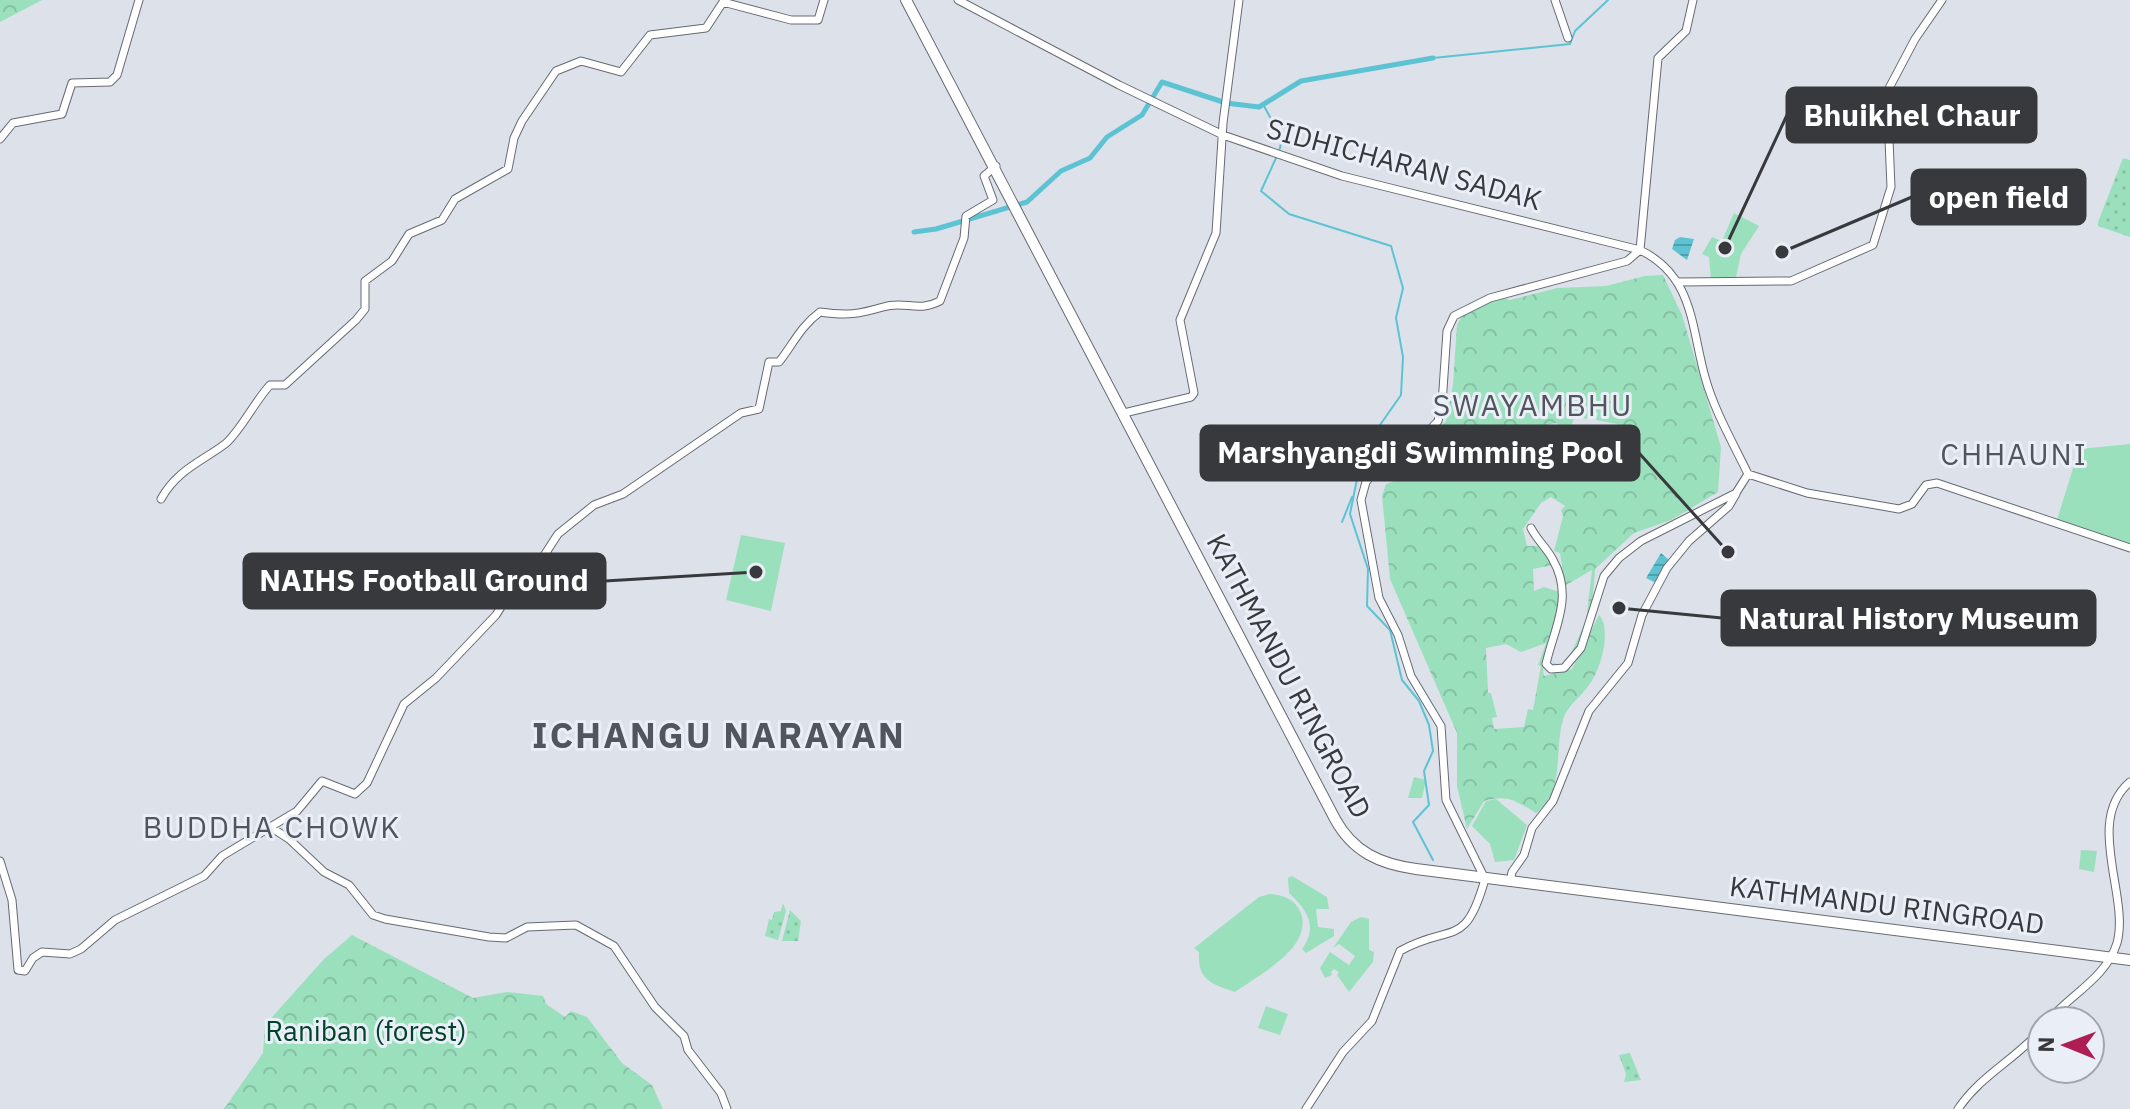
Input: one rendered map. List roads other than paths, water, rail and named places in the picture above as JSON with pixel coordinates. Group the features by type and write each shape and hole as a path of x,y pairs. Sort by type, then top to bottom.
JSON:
{"highway":[{"name":"KATHMANDU RINGROAD","path":"906,0 996,166 1344,833 1360,851 1382,862 1485,879 2128,960"}],"street":[{"path":"0,139 8,127 22,120 62,114 72,83 110,82 117,75 139,0"},
{"path":"161,499 188,466 202,461 224,445 270,385 285,385 356,320 365,309 365,281 392,261 409,234 442,220 455,199 508,169 514,138 524,116 556,71 581,61 621,72 650,35 706,28 723,2 801,22 818,20 824,0"},
{"name":"SIDHICHARAN SADAK","path":"958,0 1223,135 1342,176 1640,250 1666,267 1679,282"},
{"path":"1124,413 1193,395 1180,320 1212,248 1239,0"},
{"path":"1555,0 1568,38"},
{"path":"1306,1109 1343,1052 1372,1021 1400,951 1464,928 1474,913 1485,879 1446,800 1441,726 1411,676 1398,635 1379,598 1361,512 1366,482 1389,457 1424,436 1438,421 1447,331 1454,316 1490,298 1627,261 1640,250 1658,58 1686,31 1693,0"},
{"path":"1942,0 1915,39 1887,92 1891,187 1873,245 1791,281 1679,282 1689,301 1705,377 1748,474 1795,490 1899,509 1912,504 1921,488 1937,483 2130,548"},
{"path":"0,861 12,900 18,970 25,971 33,958 42,952 70,954 81,949 115,920 204,876 222,856 304,806 322,781 328,780 351,794 365,786 404,704 436,678 496,615 506,599 536,568 558,534 594,505 623,494 741,413 759,409 769,362 779,362 789,344 813,317 820,312 862,315 883,306 904,305 918,309 940,301 964,238 966,216 993,200 984,176 996,166"},
{"path":"1510,882 1512,872 1524,855 1532,828 1553,801 1589,711 1628,663 1642,615 1667,568 1689,541 1729,506 1748,474"},
{"path":"1531,528 1552,557 1562,582 1561,618 1546,664 1551,669 1564,668 1581,648 1604,576 1619,558 1641,541 1738,492"},
{"path":"2062,1005 2103,972 2119,932 2110,832 2119,797 2130,782"},
{"path":"272,828 289,839 324,872 349,885 373,915 445,927 465,935 506,938 527,927 576,925 602,938 619,951 655,1007 675,1024 688,1050 721,1093 727,1109"},
{"path":"1958,1109 1976,1084 2026,1047"}],"water":[{"path":"1680,237 1694,239 1687,260 1672,249 1675,240"},
{"path":"1661,553 1669,560 1656,583 1646,578"}],"waterway":[{"path":"1433,58 1570,44 1575,31 1608,0"},
{"path":"914,232 936,229 1027,202 1061,171 1090,158 1107,137 1142,115 1162,82 1226,103 1259,107 1301,81 1433,58"},
{"path":"1264,106 1282,139 1279,152"},
{"path":"1276,158 1261,191 1289,214 1391,246 1403,288 1396,318 1403,357 1401,395 1373,435 1359,469 1350,514 1368,569 1367,606 1390,630 1402,680 1419,701 1429,725 1433,751 1424,771 1429,805 1413,822 1433,860"},
{"path":"1342,522 1352,497"}],"place":[{"name":"Bhuikhel Chaur","path":"1725,248"},
{"name":"open field","path":"1782,252"},
{"name":"Marshyangdi Swimming Pool","path":"1728,552"},
{"name":"NAIHS Football Ground","path":"756,572"},
{"name":"Natural History Museum","path":"1619,608"}],"district":[{"name":"SWAYAMBHU","path":"1533,406"},
{"name":"CHHAUNI","path":"2014,455"},
{"name":"ICHANGU NARAYAN","path":"719,735"},
{"name":"BUDDHA CHOWK","path":"272,828"}],"park label":[{"name":"Raniban (forest)","path":"366,1031"}]}
